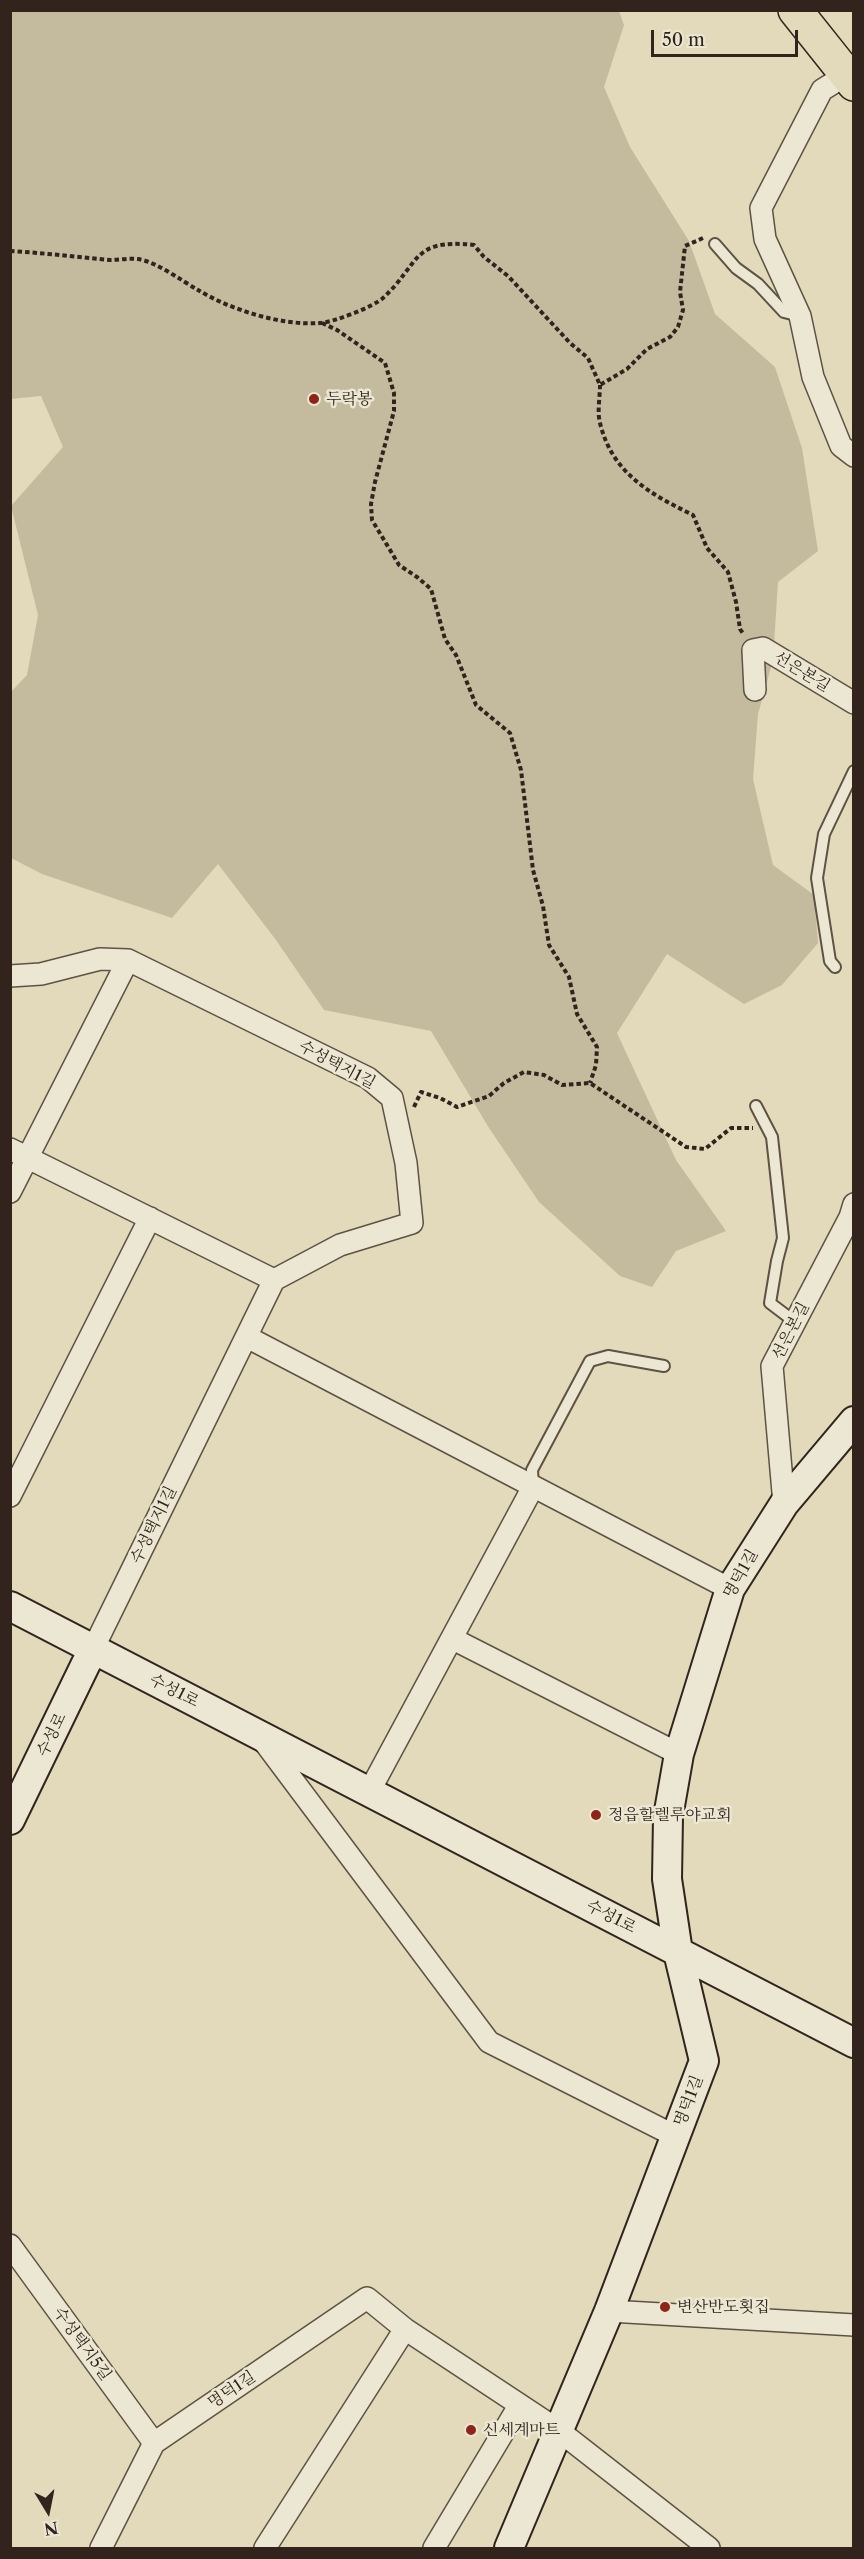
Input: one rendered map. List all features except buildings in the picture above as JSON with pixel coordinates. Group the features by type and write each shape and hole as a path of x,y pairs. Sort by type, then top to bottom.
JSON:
{"main road":[{"path":"795,10 851,73"}],"street":[{"path":"851,73 822,90 761,208 765,239 800,316 813,377 841,446 854,456"},
{"name":"선은본길","path":"755,690 753,650 763,648 854,703"},
{"name":"수성택지1길","path":"10,976 41,974 100,959 128,960 368,1078 392,1098 406,1163 412,1223 340,1245 274,1280 93,1649"},
{"path":"10,1192 19,1154 128,960"},
{"path":"19,1154 274,1280"},
{"name":"선은본길","path":"784,1503 772,1366 852,1214"},
{"path":"10,1496 150,1218"},
{"path":"247,1337 730,1589"},
{"name":"명덕1길","path":"509,2548 609,2312 704,2061 678,1952 667,1879 668,1817 679,1754 730,1589 784,1503 854,1421"},
{"path":"369,1792 533,1487"},
{"name":"수성1로","path":"10,1606 854,2043"},
{"path":"453,1639 679,1754"},
{"name":"수성로","path":"10,1820 93,1649"},
{"path":"261,1736 489,2042 675,2136"},
{"name":"수성택지5길","path":"10,2245 154,2444"},
{"name":"명덕1길","path":"101,2548 154,2444 367,2298 405,2329 558,2430 709,2548"},
{"path":"609,2312 854,2325"},
{"path":"265,2548 405,2329"},
{"path":"434,2548 519,2406"}],"lane":[{"path":"715,244 736,268 758,284 784,312 800,316"},
{"path":"835,967 830,961 816,878 824,834 854,771"},
{"path":"756,1106 772,1137 783,1238 770,1303 795,1322"},
{"path":"533,1487 532,1470 590,1361 608,1356 664,1366"}],"path":[{"path":"600,385 627,369 646,349 670,337 678,327 683,310 680,292 685,246 705,237 715,244"},
{"path":"10,251 68,254 112,260 139,259 182,279 219,302 284,322 322,323 368,307 382,299 423,251 452,242 474,245 484,257 508,276 570,343 588,358 600,385 599,421 610,452 632,479 662,499 693,515 707,548 728,572 740,629 753,650"},
{"path":"322,323 338,330 385,363 394,393 394,411 375,482 371,504 372,519 399,565 431,589 444,639 456,655 476,705 510,733 521,770 533,870 543,906 549,945 570,977 577,1014 597,1047 596,1065 590,1083"},
{"path":"413,1108 421,1092 457,1107 489,1096 504,1083 524,1072 544,1075 562,1085 590,1083 686,1147 705,1149 731,1128 768,1130"}],"shaded area":[{"path":"11,11 619,11 624,25 604,87 630,147 689,241 715,314 775,367 802,448 818,551 778,582 773,660 758,714 753,779 773,865 814,895 818,943 782,985 744,1004 667,954 617,1033 676,1160 726,1231 676,1251 652,1287 620,1276 539,1202 489,1128 431,1031 324,1010 276,940 218,864 172,918 42,874 11,858 10,693 27,675 38,615 11,506 63,447 41,396 11,399"}],"place":[{"name":"두락봉","path":"314,399"},
{"name":"정읍할렐루야교회","path":"596,1815"},
{"name":"변산반도횟집","path":"665,2307"},
{"name":"신세계마트","path":"471,2430"}]}
